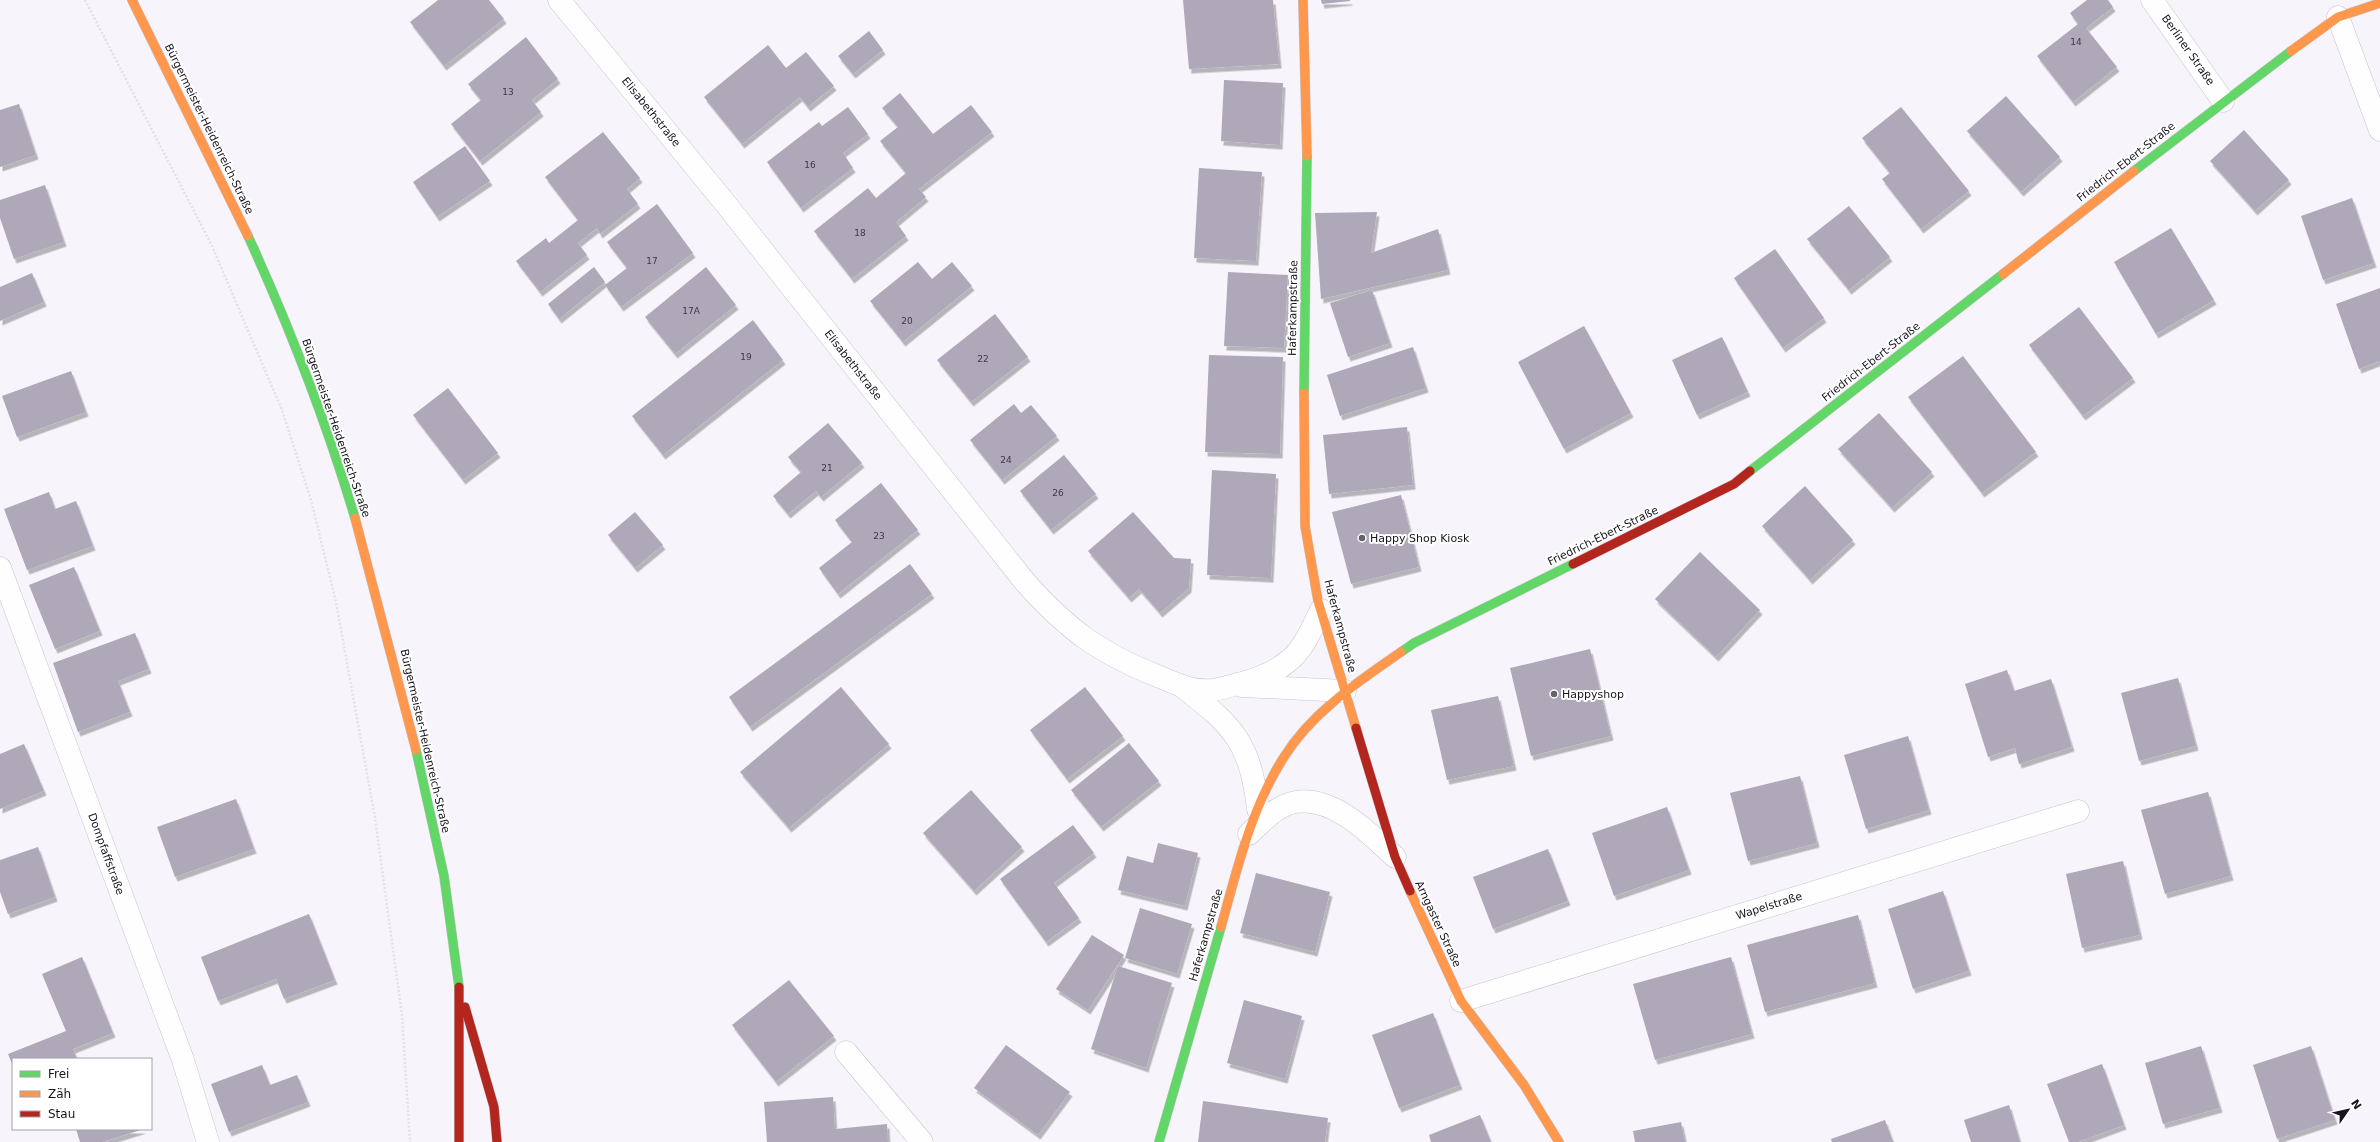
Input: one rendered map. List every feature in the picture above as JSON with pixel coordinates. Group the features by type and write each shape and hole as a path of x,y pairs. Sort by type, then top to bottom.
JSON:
{"street":[{"name":"Bürgermeister-Heidenreich-Straße","path":"132,0 222,182 277,301 345,483 373,578 424,781 450,915 459,985 494,1108 497,1142"},
{"name":"Elisabethstraße","path":"559,0 720,197 1025,582 1054,614 1091,644 1132,667 1183,687"},
{"name":"Haferkampstraße","path":"1159,1142 1249,834 1258,808 1284,756 1306,729 1345,691 1321,610 1305,526 1304,365 1308,181 1303,0"},
{"name":"Berliner Straße","path":"2152,0 2223,101"},
{"name":"Friedrich-Ebert-Straße","path":"1345,691 1414,643 1734,484 2223,101 2338,17 2380,3"},
{"path":"2338,17 2380,130"},
{"name":"Dompfaffstraße","path":"0,568 180,1052 208,1142"},
{"path":"1183,687 1212,690 1259,678 1275,670 1293,657 1309,635 1321,610"},
{"path":"1233,685 1271,689 1345,691"},
{"path":"1183,687 1220,717 1236,736 1247,757 1255,778 1258,808"},
{"name":"Arngaster Straße","path":"1345,691 1395,857 1461,1001 1524,1085 1559,1142"},
{"path":"1249,834 1278,809 1296,802 1316,803 1342,812 1362,826 1395,857"},
{"name":"Wapelstraße","path":"1461,1001 2078,811"},
{"name":"Bürgermeister-Heidenreich-Straße","path":"459,985 456,1104 459,1142"},
{"path":"846,1052 922,1142"}],"path":[{"path":"84,0 212,246 282,410 312,500 337,609 375,818 402,1015 410,1142"}],"building":[{"path":"438,0 489,0 504,19 444,66 410,22"},
{"path":"1183,0 1273,0 1279,64 1189,69"},
{"path":"1321,0 1350,0 1350,1 1322,4"},
{"path":"2087,0 2108,0 2113,7 2086,28 2117,67 2073,102 2037,56 2078,24 2070,13"},
{"path":"869,31 883,50 853,74 838,56"},
{"path":"526,37 558,79 532,100 541,112 480,161 451,124 481,100 468,84"},
{"path":"768,45 786,68 806,52 834,86 808,107 800,97 742,144 704,97"},
{"path":"1224,80 1283,83 1280,145 1221,141"},
{"path":"900,93 933,134 971,105 992,132 919,189 926,197 896,222 906,236 852,279 814,231 868,188 876,198 906,173 880,141 898,127 882,108"},
{"path":"2006,96 2060,157 2021,192 1967,131"},
{"path":"19,104 36,155 0,167 0,110"},
{"path":"848,107 868,134 843,153 853,168 801,208 767,162 819,122 822,126"},
{"path":"1901,107 1969,191 1921,229 1882,179 1890,173 1862,138"},
{"path":"2244,130 2289,180 2255,211 2210,161"},
{"path":"603,132 640,178 627,189 638,204 600,234 597,228 578,243 587,255 540,292 516,261 546,238 549,243 578,220 545,177"},
{"path":"465,146 490,181 437,217 413,182"},
{"path":"1199,168 1262,172 1256,261 1194,258"},
{"path":"45,185 64,242 14,259 0,218 0,200"},
{"path":"2352,198 2374,263 2323,280 2301,216"},
{"path":"657,204 693,253 621,307 605,285 627,268 607,242"},
{"path":"1849,206 1890,257 1849,290 1807,239"},
{"path":"1377,212 1371,253 1438,229 1448,270 1321,299 1315,213"},
{"path":"2171,228 2214,300 2156,334 2114,262"},
{"path":"1775,249 1824,318 1783,348 1734,278"},
{"path":"918,262 932,279 952,262 972,286 903,342 870,301"},
{"path":"594,267 605,282 559,319 548,304"},
{"path":"706,267 736,305 675,354 645,317"},
{"path":"1228,272 1288,275 1284,348 1224,346"},
{"path":"32,273 44,302 0,321 0,287"},
{"path":"2380,288 2380,361 2359,369 2336,304"},
{"path":"1372,290 1390,343 1348,357 1330,303"},
{"path":"2079,307 2133,378 2083,416 2029,345"},
{"path":"995,314 1028,357 971,402 937,360"},
{"path":"753,320 783,360 663,455 632,416"},
{"path":"1584,326 1631,413 1564,449 1518,362"},
{"path":"1722,337 1748,392 1697,415 1672,360"},
{"path":"1413,347 1426,388 1340,416 1327,375"},
{"path":"1209,355 1283,357 1280,454 1205,452"},
{"path":"1963,356 2036,452 1982,493 1908,397"},
{"path":"71,371 86,412 17,437 2,396"},
{"path":"448,388 498,453 463,480 413,415"},
{"path":"1014,404 1021,413 1031,405 1057,436 1002,480 970,440"},
{"path":"1879,413 1932,472 1892,508 1838,449"},
{"path":"828,423 862,463 821,497 816,491 788,514 773,496 801,472 788,457"},
{"path":"1407,427 1413,485 1329,494 1323,435"},
{"path":"1064,455 1096,494 1051,530 1020,491"},
{"path":"1212,470 1276,474 1271,578 1207,575"},
{"path":"881,483 918,530 838,594 819,568 852,542 835,520"},
{"path":"1805,486 1853,540 1810,580 1762,526"},
{"path":"49,492 55,509 76,501 93,546 27,570 4,509"},
{"path":"1401,495 1419,567 1351,584 1332,512"},
{"path":"635,512 663,545 635,568 608,535"},
{"path":"1133,512 1174,558 1191,559 1189,588 1160,613 1139,589 1129,598 1088,551"},
{"path":"1700,552 1760,610 1716,657 1655,599"},
{"path":"910,564 932,594 750,727 729,697"},
{"path":"74,567 100,631 55,649 29,585"},
{"path":"135,633 149,669 118,681 130,712 78,732 53,663"},
{"path":"1590,649 1611,736 1531,756 1510,668"},
{"path":"2007,670 2014,691 2051,679 2072,747 2019,764 2015,748 1988,757 1965,684"},
{"path":"2178,678 2196,746 2139,761 2121,693"},
{"path":"841,687 889,744 789,828 740,772"},
{"path":"1085,687 1123,736 1067,779 1030,730"},
{"path":"1498,696 1514,766 1447,780 1431,710"},
{"path":"1908,736 1929,810 1866,829 1844,755"},
{"path":"1129,743 1159,781 1101,827 1071,790"},
{"path":"24,744 44,791 0,809 0,754"},
{"path":"1800,776 1817,843 1748,861 1730,793"},
{"path":"971,790 1022,847 974,891 923,833"},
{"path":"2208,792 2231,876 2165,894 2141,810"},
{"path":"236,799 254,849 175,877 157,827"},
{"path":"1667,807 1689,870 1614,896 1592,833"},
{"path":"1073,825 1094,853 1054,883 1079,918 1046,942 1000,879"},
{"path":"1158,843 1198,853 1185,906 1118,890 1127,856 1153,863"},
{"path":"38,847 55,897 8,914 0,892 0,860"},
{"path":"1548,849 1568,901 1493,929 1473,877"},
{"path":"2123,861 2140,935 2082,948 2066,874"},
{"path":"1256,873 1330,892 1315,952 1240,933"},
{"path":"1943,891 1969,971 1913,989 1888,909"},
{"path":"1140,908 1192,924 1177,974 1125,958"},
{"path":"309,914 335,980 284,999 276,979 218,1001 201,957"},
{"path":"1858,915 1875,983 1765,1012 1747,945"},
{"path":"1092,935 1124,955 1088,1010 1056,989"},
{"path":"82,957 113,1033 73,1049 77,1058 12,1058 12,1064 8,1054 66,1031 42,974"},
{"path":"1731,957 1752,1034 1655,1060 1633,984"},
{"path":"1118,966 1172,983 1146,1068 1091,1049"},
{"path":"789,980 834,1036 776,1082 732,1025"},
{"path":"1244,1000 1302,1016 1285,1079 1227,1063"},
{"path":"1433,1013 1460,1085 1399,1108 1372,1035"},
{"path":"1006,1045 1070,1092 1038,1135 974,1088"},
{"path":"2201,1046 2220,1108 2163,1124 2145,1063"},
{"path":"2311,1046 2335,1120 2277,1139 2253,1065"},
{"path":"2102,1064 2124,1125 2078,1142 2069,1142 2047,1084"},
{"path":"262,1065 270,1085 297,1075 308,1102 229,1132 211,1084"},
{"path":"833,1097 835,1129 887,1124 888,1142 767,1142 764,1102"},
{"path":"1203,1101 1328,1118 1325,1142 1198,1142"},
{"path":"2009,1105 2020,1142 1971,1142 1964,1120"},
{"path":"1480,1115 1491,1142 1431,1142 1429,1135"},
{"path":"1885,1120 1893,1142 1832,1142 1831,1139"},
{"path":"1681,1122 1685,1142 1635,1142 1633,1131"},
{"path":"76,1130 141,1130 102,1142 80,1142"}],"traffic: fast":[{"path":"2134,171 2291,51"},
{"path":"1304,393 1307,156"},
{"path":"248,236 293,340 332,446 355,518"},
{"path":"1750,471 2003,274"},
{"path":"1401,652 1414,643 1573,564"},
{"path":"416,750 444,876 459,987"},
{"path":"1159,1142 1221,927"}],"traffic: slow":[{"path":"132,0 248,236"},
{"path":"1303,0 1307,156"},
{"path":"2291,51 2338,17 2380,3"},
{"path":"2003,274 2134,171"},
{"path":"1304,393 1305,526 1318,601 1356,728"},
{"path":"355,518 416,750"},
{"path":"1221,927 1239,862 1254,818 1262,797 1284,757 1308,726 1337,698 1401,652"},
{"path":"1410,891 1461,1001 1524,1085 1559,1142"}],"traffic: jam":[{"path":"1573,564 1734,484 1750,471"},
{"path":"1356,728 1395,857 1410,891"},
{"path":"459,987 459,1142"},
{"path":"465,1007 494,1107 497,1142"}],"place":[{"name":"Happy Shop Kiosk","path":"1362,538"},
{"name":"Happyshop","path":"1554,694"}]}
